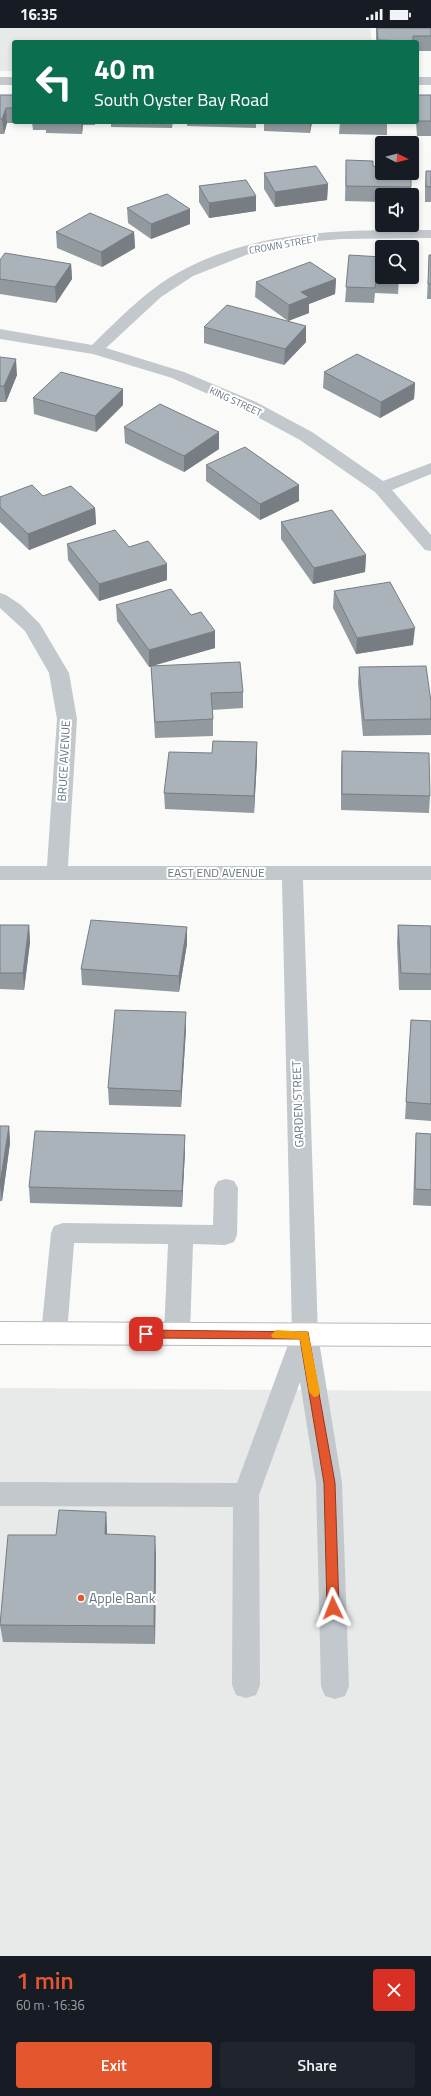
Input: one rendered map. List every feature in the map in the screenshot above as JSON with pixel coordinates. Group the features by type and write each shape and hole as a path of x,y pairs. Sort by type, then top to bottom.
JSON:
{"main road":[{"path":"0,1333 431,1336"}],"street":[{"path":"0,80 12,80"},
{"path":"419,81 431,81"},
{"name":"CROWN STREET","path":"95,350 156,294 188,274 247,249 306,238 341,235 431,234"},
{"name":"KING STREET","path":"0,334 95,350 178,375 250,406 306,436 381,488 431,546"},
{"path":"381,488 431,468"},
{"name":"BRUCE AVENUE","path":"0,599 33,628 59,673 67,719 57,873"},
{"name":"GARDEN STREET","path":"292,872 305,1335"},
{"name":"EAST END AVENUE","path":"0,873 431,873"},
{"path":"54,1334 63,1233 225,1235 226,1188"},
{"path":"177,1334 181,1234"},
{"path":"246,1685 246,1495 305,1335"},
{"path":"305,1335 329,1483 335,1686"},
{"path":"0,1494 246,1495"}],"shaded area":[{"path":"0,28 370,28 372,40 12,40 12,71 0,71"},
{"path":"0,1388 431,1391 431,1956 0,1956"}],"building":[{"path":"377,28 431,28 431,36 413,36 413,40 378,40"},
{"path":"0,95 12,95 12,108 6,108 2,119 0,119"},
{"path":"419,95 431,95 431,121 419,121"},
{"path":"346,160 373,161 373,166 375,166 375,180 411,180 411,187 346,186"},
{"path":"316,166 328,184 275,192 264,173"},
{"path":"426,171 431,171 431,187 426,186"},
{"path":"246,180 256,196 209,203 199,186"},
{"path":"167,194 190,209 151,224 127,208"},
{"path":"90,213 134,232 101,252 56,232"},
{"path":"5,253 71,264 55,287 0,279 0,260"},
{"path":"349,255 375,257 375,288 346,287"},
{"path":"429,255 431,255 431,284 428,284"},
{"path":"310,262 336,279 301,292 309,297 289,305 256,282"},
{"path":"227,305 306,326 285,349 204,327"},
{"path":"357,354 415,383 381,402 324,372"},
{"path":"0,357 16,359 4,386 0,386"},
{"path":"61,372 123,389 95,416 33,398"},
{"path":"160,404 219,432 184,456 124,427"},
{"path":"245,447 299,485 260,504 206,465"},
{"path":"32,485 43,496 71,486 95,508 28,534 0,507 0,497"},
{"path":"332,510 366,555 314,568 281,522"},
{"path":"115,530 129,547 148,541 167,564 99,584 67,544"},
{"path":"390,582 415,628 357,638 334,591"},
{"path":"171,589 191,615 201,612 215,631 149,650 116,605"},
{"path":"240,662 243,692 211,693 213,719 155,722 151,666"},
{"path":"426,666 431,702 431,719 364,720 359,667"},
{"path":"213,741 257,742 254,796 164,793 169,752 212,753"},
{"path":"342,751 429,753 430,796 342,794"},
{"path":"91,920 187,927 179,976 81,969"},
{"path":"0,925 29,925 23,973 0,973"},
{"path":"398,925 431,926 431,974 401,973"},
{"path":"115,1010 186,1012 181,1091 108,1088"},
{"path":"411,1020 431,1021 431,1104 406,1102"},
{"path":"0,1126 9,1126 0,1184"},
{"path":"35,1131 185,1135 182,1191 29,1187"},
{"path":"416,1133 431,1134 431,1190 415,1189"},
{"name":"Apple Bank","path":"59,1510 106,1512 105,1534 155,1536 154,1626 0,1625 8,1535 56,1535"}],"slow traffic":[{"path":"276,1335 305,1335 314,1392"}],"place":[{"name":"Apple Bank","path":"81,1598"}],"route":[{"path":"146,1334 305,1335 329,1483 333,1608"}]}
